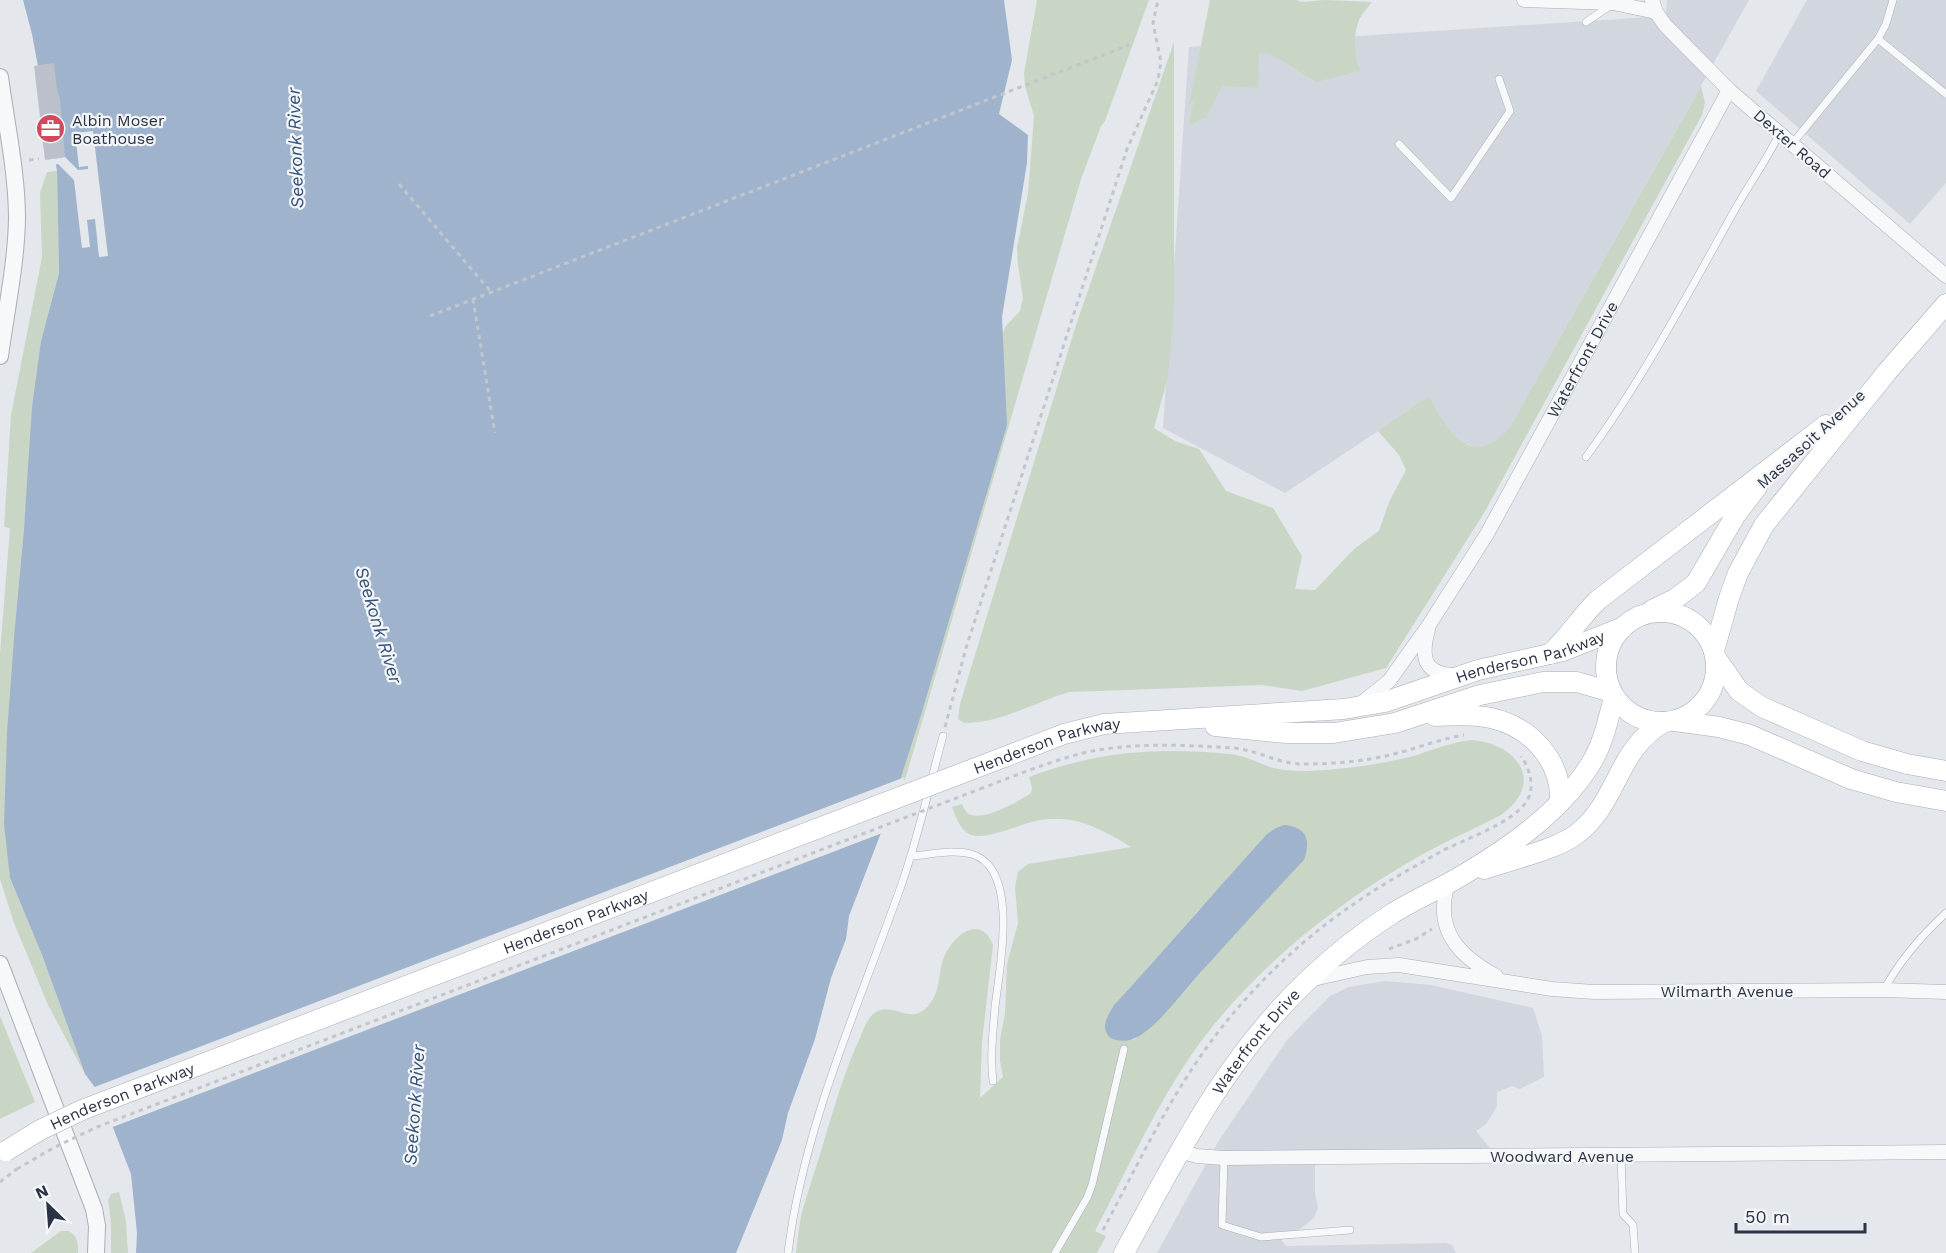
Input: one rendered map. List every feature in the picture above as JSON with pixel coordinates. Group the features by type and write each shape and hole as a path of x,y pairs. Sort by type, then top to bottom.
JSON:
{"main road":[{"name":"Massasoit Avenue","path":"1715,654 1733,585 1743,560 1757,537 1771,516 1887,372 1946,304"},
{"name":"Massasoit Avenue","path":"1645,614 1676,598 1696,583 1723,535 1751,495 1779,465 1887,372"},
{"path":"1549,655 1563,642 1581,617 1598,600 1826,425"},
{"path":"1645,614 1666,612 1689,619 1703,630 1715,654 1739,691 1762,707 1862,751 1907,764 1946,771"},
{"name":"Henderson Parkway","path":"1645,614 1631,620 1621,628 1610,643 1605,661 1607,683 1613,695 1622,707 1636,717 1648,721 1719,727 1750,735 1851,779 1896,792 1946,801"},
{"name":"Henderson Parkway","path":"2,1154 40,1130 82,1110 1084,728 1155,720 1354,707 1395,699 1465,675 1549,655 1582,645 1621,628"},
{"path":"1668,722 1690,714 1705,701 1716,672 1715,654"},
{"name":"Henderson Parkway","path":"1155,720 1286,734 1318,734 1374,728 1411,719 1480,695 1555,680 1577,682 1613,695"},
{"name":"Waterfront Drive","path":"1124,1253 1206,1104 1243,1051 1307,981 1342,950 1381,921 1448,883 1521,835 1560,802 1592,763 1602,741 1613,695"},
{"path":"1411,719 1451,715 1479,716 1502,722 1522,731 1538,744 1551,761 1558,779 1560,802"},
{"name":"Waterfront Drive","path":"1448,883 1559,844 1578,833 1600,809 1623,764 1636,745 1668,722"}],"street":[{"path":"1524,0 1654,6"},
{"name":"Dexter Road","path":"1654,6 1665,25 1729,90 1946,276"},
{"path":"0,76 16,191 13,265 0,356"},
{"name":"Waterfront Drive","path":"1354,707 1389,681 1429,625 1495,520 1729,90"},
{"name":"Waterfront Drive","path":"1429,625 1424,649 1429,666 1442,674 1465,675"},
{"name":"Wilmarth Avenue","path":"1448,883 1444,914 1451,939 1479,966 1509,981"},
{"path":"0,964 94,1209 97,1226 96,1253"},
{"name":"Wilmarth Avenue","path":"1307,981 1345,970 1387,965 1552,989 1594,992 1884,990 1946,992"},
{"name":"Woodward Avenue","path":"1179,1151 1197,1156 1224,1158 1946,1152"}],"lane":[{"path":"1792,144 1878,39 1886,24 1893,0"},
{"path":"1586,22 1613,3"},
{"path":"1878,39 1946,93"},
{"path":"1399,144 1450,198 1510,111 1499,79"},
{"path":"1586,457 1625,401 1780,134"},
{"path":"788,1253 802,1181 827,1093 911,856 943,736"},
{"path":"911,856 971,854 982,859 991,867 997,878 1001,895 1003,929 991,1059 993,1081"},
{"path":"1884,990 1896,968 1912,948 1946,913"},
{"path":"1055,1253 1092,1185 1124,1049"},
{"path":"1621,1156 1623,1214 1632,1225 1635,1253"},
{"path":"1224,1158 1222,1225 1261,1237 1350,1230"}],"path":[{"path":"943,736 966,648 1127,149 1158,80 1161,62 1153,23 1158,0"},
{"path":"430,316 1129,45"},
{"path":"399,184 492,292"},
{"path":"473,299 495,433"},
{"path":"0,1182 53,1148 97,1127 1062,759 1084,753 1126,747 1171,745 1236,748 1278,761 1304,764 1376,758 1453,737 1471,735"},
{"path":"1103,1230 1158,1126 1196,1062 1239,1007 1263,982 1327,923 1352,905 1409,869 1496,825 1521,807 1528,798 1531,777 1528,766 1513,748"},
{"path":"1383,951 1416,939 1436,927"}],"shaded area":[{"path":"1667,0 1749,0 1510,427 1501,437 1490,445 1479,448 1464,443 1452,434 1429,397 1285,493 1163,428 1189,47 1666,16"},
{"path":"1807,0 1946,0 1946,183 1910,224 1756,91"},
{"path":"1385,981 1431,985 1533,1008 1542,1036 1544,1077 1520,1089 1512,1086 1497,1092 1497,1106 1486,1124 1476,1131 1490,1148 1485,1163 1315,1162 1315,1193 1318,1208 1313,1219 1295,1233 1281,1239 1286,1246 1446,1243 1452,1245 1456,1253 1157,1253 1218,1142 1287,1040 1330,996 1349,987"}],"green space":[{"path":"1037,0 1149,0 1105,121 1081,179 905,780 885,785 1001,339 1005,327 1020,311 1023,298 1017,248 1028,193 1034,116 1025,86 1024,73"},
{"path":"1210,0 1372,2 1360,18 1356,30 1356,58 1360,70 1363,70 1316,82 1276,57 1259,52 1258,88 1222,86 1206,117 1189,125 1194,98 1189,105"},
{"path":"1174,42 1174,307 1168,377 1154,428 1175,441 1199,449 1226,491 1273,508 1302,556 1295,589 1315,590 1354,549 1379,531 1389,502 1406,470 1399,455 1378,431 1429,396 1444,423 1462,442 1473,446 1484,446 1496,440 1510,427 1701,86 1705,103 1702,115 1484,513 1386,668 1302,691 1262,685 1069,692 992,720 964,723 958,719 960,704 1076,325"},
{"path":"57,171 59,273 41,341 15,625 10,878 42,955 85,1074 48,1005 14,923 0,879 0,653 10,528 4,527 11,415 42,257 40,193 47,172"},
{"path":"1464,741 1488,743 1513,757 1521,767 1524,778 1522,790 1515,803 1501,815 1426,852 1351,899 1288,949 1231,1005 1184,1066 1149,1127 1095,1231 1106,1236 1097,1253 796,1253 803,1208 839,1093 865,1025 871,1016 888,1009 911,1014 926,1009 936,994 943,960 949,947 968,930 982,931 993,945 982,1042 980,1098 1003,1077 1000,1039 1005,1014 1007,964 1018,923 1015,887 1018,872 1028,864 1131,847 1096,828 1078,822 1056,819 1041,820 993,834 976,836 963,829 952,807 962,804 965,811 971,815 985,815 1011,805 1031,793 1029,777 1104,756 1153,751 1231,754 1274,768 1306,771 1384,762","holes":["1199,909 1203,970 1161,1017 1133,1040 1105,1025 1114,1005 1183,931"]},
{"path":"0,1016 35,1102 0,1119"},
{"path":"119,1192 126,1221 128,1253 111,1253 108,1200 111,1194"},
{"path":"61,1231 69,1231 76,1238 78,1253 31,1253"}],"water":[{"name":"Seekonk River","path":"23,0 1004,0 1012,60 999,114 1028,135 1027,163 1002,317 1007,425 894,799 849,916 846,939 831,978 815,1039 788,1113 782,1140 736,1253 136,1253 137,1233 131,1174 100,1094 85,1074 42,955 10,878 4,824 7,733 32,407 41,341 59,273 57,171 32,34"},
{"path":"1284,825 1298,828 1305,836 1307,846 1304,860 1157,1021 1141,1035 1131,1040 1119,1041 1109,1037 1105,1023 1114,1005 1267,834"}],"pier":[{"path":"93,131 108,256 99,257 95,219 87,220 90,247 82,248 74,180 58,164 53,165 52,159 65,157 78,170 88,169 88,166 79,167 75,133"},
{"path":"905,777 885,832 110,1128 92,1088"}],"building":[{"name":"Albin Moser Boathouse","path":"54,63 60,98 65,157 45,160 34,66"}],"place":[{"name":"Albin Moser Boathouse","path":"51,129"}]}
